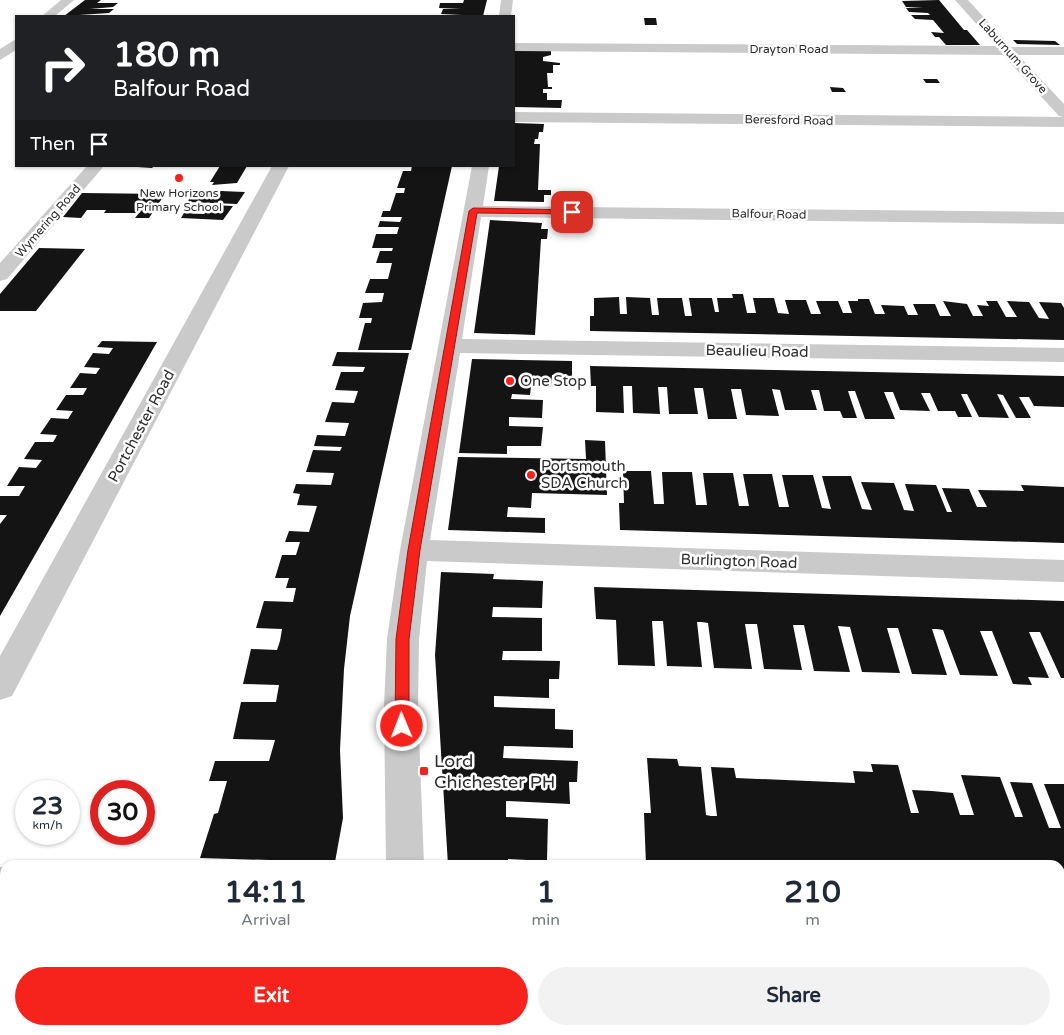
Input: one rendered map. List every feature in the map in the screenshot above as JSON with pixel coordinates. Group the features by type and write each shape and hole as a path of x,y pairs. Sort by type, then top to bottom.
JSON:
{"street":[{"path":"49,15 68,0"},
{"path":"505,15 508,0"},
{"name":"Laburnum Grove","path":"961,0 1064,113"},
{"path":"0,56 15,44"},
{"name":"Drayton Road","path":"515,46 1064,51"},
{"name":"Beresford Road","path":"515,117 1064,122"},
{"name":"Wymering Road","path":"0,275 95,167"},
{"name":"Portchester Road","path":"0,686 281,167"},
{"path":"406,860 402,639 414,550 481,167"},
{"name":"Balfour Road","path":"473,211 1064,218"},
{"name":"Beaulieu Road","path":"449,346 1064,355"},
{"name":"Burlington Road","path":"414,550 1064,571"}],"building":[{"path":"85,0 101,0 97,3 118,3 113,7 90,9 114,9 109,13 65,15"},
{"path":"464,0 487,0 483,15 441,14 443,9 461,9 439,8 440,3 463,3"},
{"path":"939,0 964,30 967,30 980,45 946,45 931,32 944,33 933,20 915,19 911,15 930,15 928,13 909,12 906,8 923,7 906,7 902,1"},
{"path":"644,18 656,18 657,25 645,25"},
{"path":"1013,40 1055,41 1060,45 1017,44"},
{"path":"515,51 551,51 551,55 543,57 543,61 560,63 560,65 553,65 553,73 547,73 548,87 552,87 552,89 543,89 543,93 547,93 547,100 562,100 561,108 515,107"},
{"path":"923,79 937,79 940,83 926,83"},
{"path":"830,87 843,88 846,92 832,92"},
{"path":"515,123 544,124 543,132 539,132 538,139 535,139 534,144 540,144 538,190 551,190 551,195 544,195 544,202 494,201 499,167 515,167"},
{"path":"219,167 246,167 237,183 212,185 214,182 210,182"},
{"path":"412,167 452,167 411,350 358,350 365,323 371,323 372,318 359,318 363,303 382,302 384,293 365,293 370,279 388,279 392,263 376,263 380,251 392,251 393,248 372,248 376,234 397,234 399,227 378,227 380,221 400,222 402,217 381,217 383,211 390,211 396,193 404,193 405,188 397,188 403,171 411,171"},
{"path":"196,190 245,192 237,204 187,202"},
{"path":"82,193 165,194 149,218 135,218 139,213 104,213 106,210 87,210 81,218 63,217"},
{"path":"212,205 233,206 223,220 181,218 184,213 204,214"},
{"path":"490,220 542,223 541,229 548,229 547,239 541,239 535,335 474,333"},
{"path":"39,248 85,249 36,311 0,311 0,294"},
{"path":"732,294 743,294 747,313 756,313 753,298 774,298 778,313 789,314 785,300 806,300 811,314 821,314 816,301 838,301 843,313 852,313 848,301 869,299 875,314 885,314 881,305 904,306 908,315 918,315 913,304 935,304 940,316 951,316 943,301 967,304 973,316 983,316 977,305 989,306 986,301 997,301 1006,317 1017,317 1007,301 1029,302 1039,318 1049,319 1039,302 1061,303 1064,308 1064,340 590,331 590,316 594,316 594,298 619,297 620,314 627,314 626,297 650,298 652,315 659,315 657,298 682,298 685,316 692,316 689,298 712,298 715,312 719,312 717,298 733,298"},
{"path":"102,341 157,342 0,616 0,524 7,515 0,515 0,496 19,496 25,486 7,486 19,467 36,468 42,460 24,459 35,442 53,442 55,439 57,435 40,434 51,418 68,419 73,411 56,410 66,395 83,395 87,388 70,388 80,373 96,374 100,368 84,367 93,353 109,354 113,348 97,347"},
{"path":"337,352 409,353 350,616 344,669 340,750 343,818 335,860 200,858 214,814 218,813 227,781 209,781 215,761 269,761 275,740 233,739 241,702 276,702 279,685 243,684 251,649 277,650 280,641 282,629 256,628 264,601 293,602 296,588 286,588 289,578 275,578 282,555 296,555 300,542 285,542 289,531 309,532 317,506 297,505 300,494 293,493 296,484 331,485 334,473 306,472 313,450 340,451 342,447 314,446 317,435 345,436 349,423 325,422 332,402 354,403 358,391 335,390 341,372 363,372 365,367 332,366"},
{"path":"472,359 572,361 572,376 552,375 551,387 531,386 530,395 512,394 511,399 543,400 542,418 509,417 509,426 543,427 541,446 507,446 507,454 459,453"},
{"path":"590,366 1064,376 1064,407 1034,406 1029,397 1019,397 1031,418 1016,418 1003,395 997,394 1009,418 979,417 967,394 961,394 972,417 958,417 955,411 938,411 930,393 921,393 930,411 900,410 893,392 884,392 895,419 865,419 855,391 848,391 857,418 843,418 840,411 824,411 819,390 811,390 817,410 785,410 780,390 772,389 779,416 746,415 741,389 731,389 737,419 708,419 703,388 694,388 698,414 669,414 667,387 658,387 660,414 633,413 632,386 623,386 624,413 596,412 596,386 591,386"},
{"name":"Portsmouth SDA Church","path":"585,440 605,441 607,495 532,493 531,508 508,507 507,517 545,518 545,533 448,530 458,457 586,459"},
{"path":"623,471 651,471 654,504 664,504 662,472 692,472 696,505 707,505 703,473 733,473 739,506 749,506 743,474 772,474 779,507 789,507 782,475 813,475 822,508 831,509 822,476 851,476 862,509 872,510 861,482 894,483 904,510 914,511 905,484 936,485 947,512 952,512 942,488 969,489 977,507 987,507 978,490 1024,491 1021,485 1064,487 1064,543 620,530 619,503 624,503"},
{"path":"441,572 494,574 493,579 543,581 542,608 493,607 492,617 542,618 542,651 503,651 502,660 560,661 559,679 549,679 549,698 494,696 494,707 555,709 555,729 573,730 573,748 504,746 503,758 578,761 577,782 569,782 570,804 506,801 506,817 548,819 547,860 448,860 435,655"},
{"path":"594,587 1064,601 1064,678 1061,678 1040,632 1029,632 1049,678 1028,677 1032,685 1013,684 992,631 980,631 998,676 960,675 943,630 937,629 932,629 947,675 912,674 898,628 887,628 900,673 862,672 850,627 838,626 850,672 814,671 804,625 793,625 802,670 764,669 757,624 745,624 752,669 714,668 708,623 702,622 697,622 702,667 667,666 663,621 652,621 655,666 618,665 616,620 596,619"},
{"path":"647,758 677,759 679,766 701,767 706,815 711,816 717,816 711,767 734,768 736,778 855,783 853,771 873,772 871,764 898,765 911,813 919,813 912,790 953,793 960,815 974,815 961,775 1000,777 1015,817 1023,817 1010,782 1032,783 1049,828 1061,828 1044,784 1064,784 1064,860 646,860 644,813 651,813"}],"place":[{"name":"New Horizons Primary School","path":"179,178"},
{"name":"One Stop","path":"510,381"},
{"name":"Portsmouth SDA Church","path":"531,475"},
{"name":"Lord Chichester PH","path":"424,771"}],"route":[{"path":"402,726 402,639 414,550 473,211 572,212"}]}
